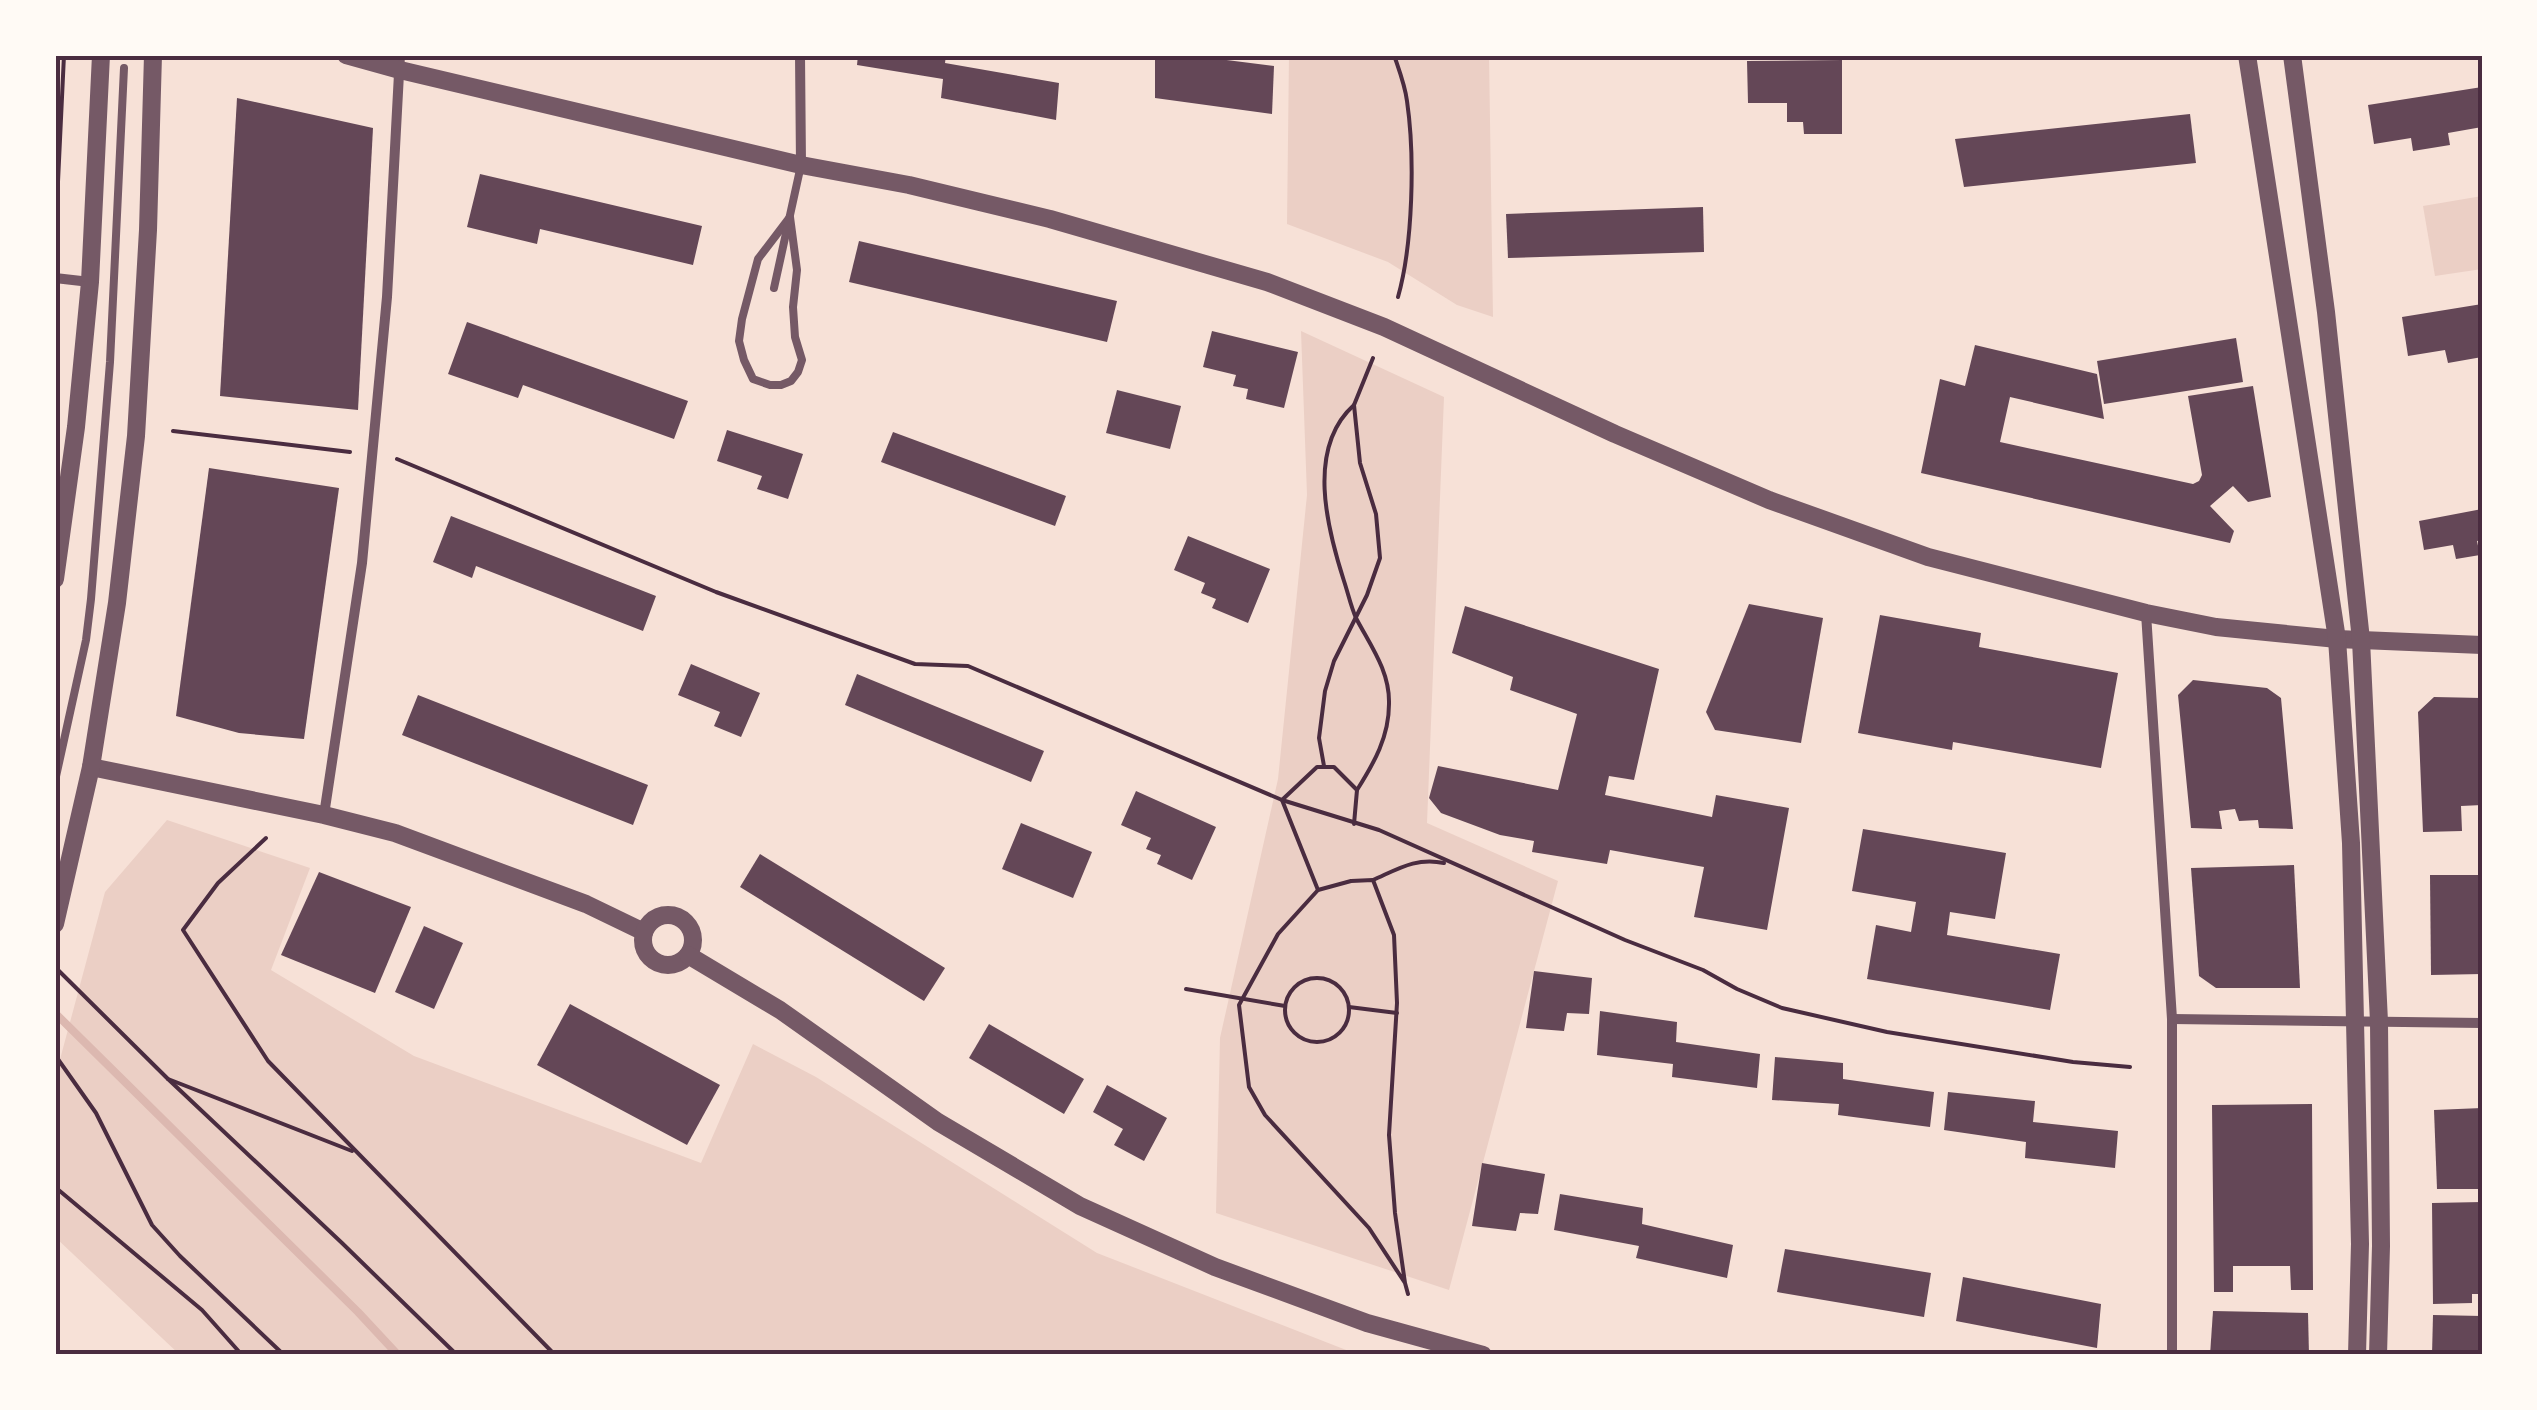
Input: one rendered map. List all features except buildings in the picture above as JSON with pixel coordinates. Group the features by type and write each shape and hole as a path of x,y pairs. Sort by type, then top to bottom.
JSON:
{"street":[{"path":"55,579 76,427 90,282 101,55"},
{"path":"55,924 91,766 117,602 136,436 153,55"},
{"path":"346,55 400,63 801,165 909,184 1050,219 1267,282 1384,327 1769,500 1928,557 2216,627 2337,639 2482,646"},
{"path":"800,55 801,165"},
{"path":"2247,55 2337,639 2351,843 2360,1244 2357,1355"},
{"path":"2292,55 2326,312 2362,640 2379,1022 2378,1355"},
{"path":"324,815 362,564 387,296 400,63"},
{"path":"55,278 90,282"},
{"path":"2146,613 2172,1019 2172,1355"},
{"path":"91,766 396,833 586,904 644,932"},
{"path":"654,918 680,918 687,923 693,938 688,955 675,964 660,964 647,954 644,932 654,918"},
{"path":"688,955 780,1010 938,1122 1080,1206 1214,1267 1367,1323 1483,1355"},
{"path":"2172,1019 2482,1022"}],"lane":[{"path":"55,780 86,640 91,598 110,362 124,68"},
{"path":"774,288 801,165"},
{"path":"790,216 797,270 795,338 802,360 792,381 770,386 753,379 744,360 740,342 742,319 758,259 790,216"}],"path":[{"path":"55,245 64,55"},
{"path":"1394,55 1407,98 1410,145 1410,214 1405,272 1398,297"},
{"path":"1354,824 1357,790 1382,746 1390,700 1379,658 1355,616 1336,555 1325,496 1326,466 1341,416 1354,405 1374,358"},
{"path":"1324,766 1319,738 1325,691 1380,558 1376,514 1360,463 1354,405"},
{"path":"172,431 350,452"},
{"path":"397,458 716,592 915,664 968,666 1282,800 1379,830 1625,940 1704,970 1782,1008 1887,1032 2073,1062 2130,1067"},
{"path":"1282,800 1317,767 1324,766 1334,767 1357,790"},
{"path":"1282,800 1318,890"},
{"path":"266,838 218,883 182,930 268,1061 555,1355"},
{"path":"1405,1284 1369,1228 1265,1116 1249,1086 1238,1004 1278,934 1318,890 1373,880 1414,862 1428,860 1456,866"},
{"path":"1373,880 1394,936 1396,1013 1389,1135 1395,1213 1408,1294"},
{"path":"55,968 457,1355"},
{"path":"1316,977 1337,984 1349,1007 1340,1033 1331,1039 1310,1042 1292,1031 1285,1006 1297,984 1316,977"},
{"path":"1186,989 1285,1006"},
{"path":"1349,1007 1396,1013"},
{"path":"55,1055 96,1114 152,1225 284,1355"},
{"path":"168,1079 356,1152"},
{"path":"55,1187 202,1310 242,1355"}],"shaded area":[{"path":"1289,55 1489,55 1493,317 1457,305 1388,262 1287,224"},
{"path":"2482,196 2482,269 2435,276 2423,206"},
{"path":"1301,331 1444,397 1427,823 1558,881 1449,1290 1216,1213 1220,1038 1278,779 1307,495"},
{"path":"167,820 310,868 271,970 414,1056 701,1163 753,1044 816,1077 1097,1253 1359,1355 180,1355 55,1237 55,1078 105,892"}],"waterway":[{"path":"55,1013 398,1355"}]}
